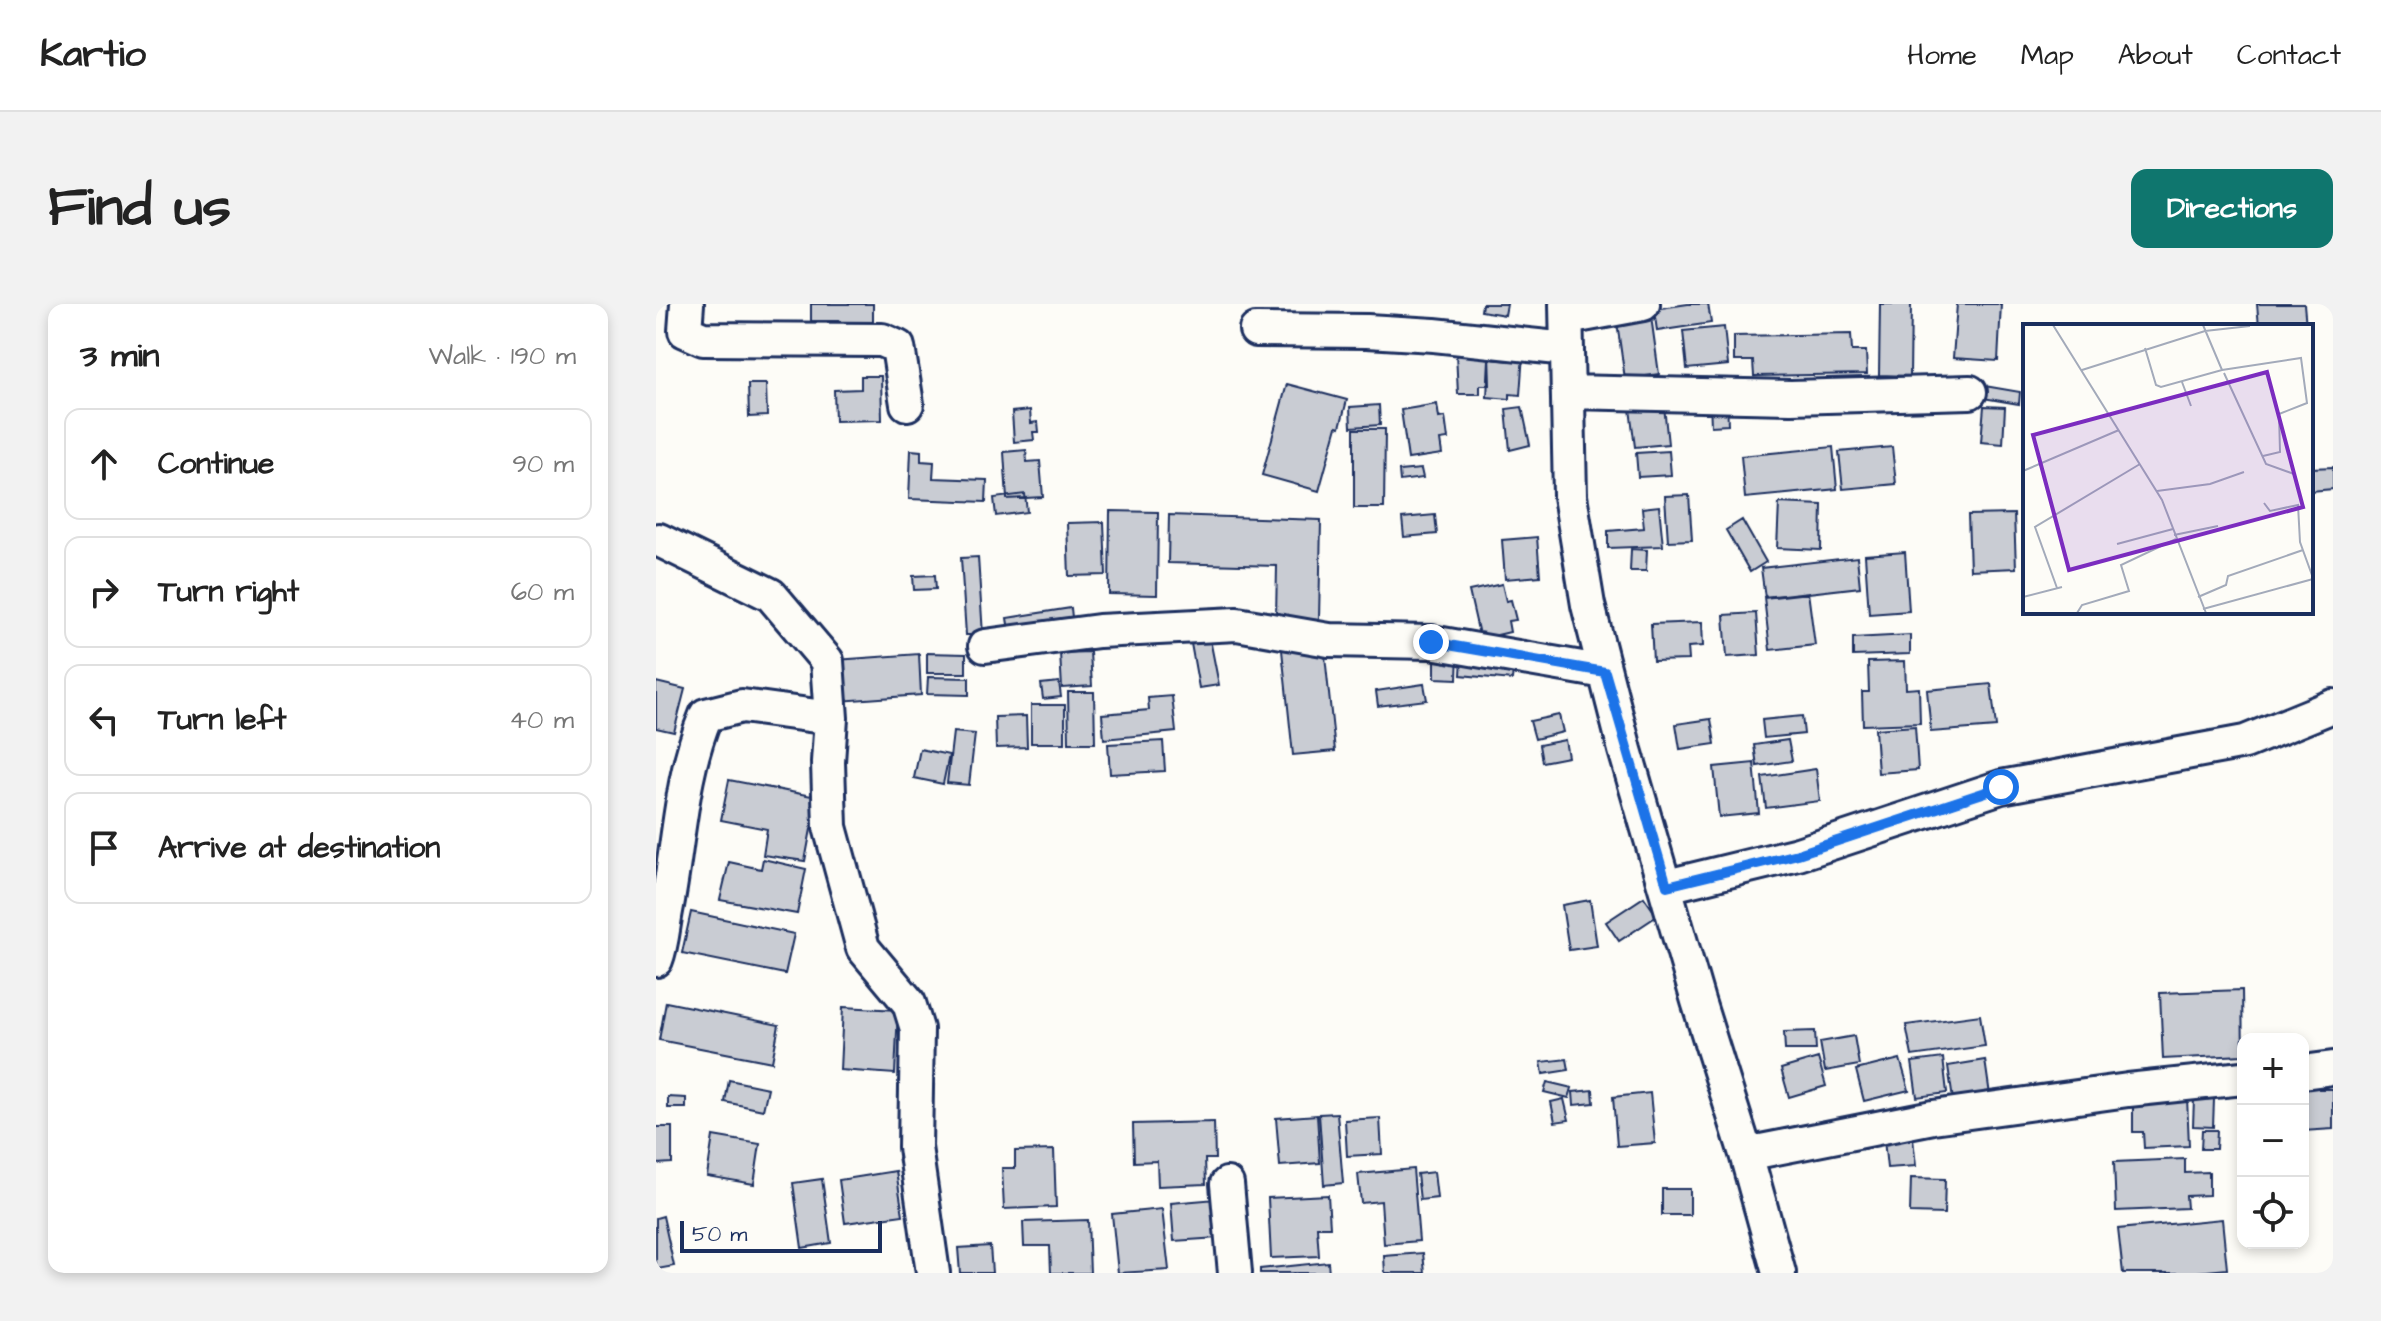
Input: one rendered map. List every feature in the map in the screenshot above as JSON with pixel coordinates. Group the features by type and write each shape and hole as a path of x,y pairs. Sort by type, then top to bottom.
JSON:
{"street":[{"path":"687,304 685,331 703,339 882,340 898,347 907,404"},
{"path":"1256,330 1407,333 1567,323 1643,304"},
{"path":"1567,323 1570,496 1588,605 1698,1001 1779,1273"},
{"path":"1569,392 1791,397 1970,392"},
{"path":"659,540 771,595 827,661 831,718 828,762 830,827 863,948 909,1003 917,1029 915,1147 933,1273"},
{"path":"985,646 1099,631 1237,624 1329,640 1431,642 1605,672"},
{"path":"656,960 675,868 686,773 706,715 742,706 831,718"},
{"path":"1667,886 1798,854 2001,787 2245,742 2333,706"},
{"path":"2309,1071 2333,1068"},
{"path":"1746,1154 1933,1117 2237,1079"},
{"path":"1227,1184 1235,1273"}],"building":[{"path":"811,304 873,304 873,329 839,329 838,321 811,321"},
{"path":"1482,304 1507,304 1505,315 1481,311"},
{"path":"1708,304 1711,323 1657,331 1654,309"},
{"path":"1880,304 1911,304 1910,376 1879,375"},
{"path":"1957,304 2001,304 1998,361 1953,358"},
{"path":"2257,304 2304,304 2306,324 2259,324"},
{"path":"1650,309 1659,374 1625,379 1616,315"},
{"path":"1724,327 1728,365 1687,369 1683,331"},
{"path":"1851,334 1852,351 1866,351 1867,374 1754,376 1753,361 1734,361 1734,336"},
{"path":"1489,352 1490,385 1480,385 1480,394 1458,394 1456,353"},
{"path":"1513,353 1523,354 1520,395 1510,394 1510,399 1487,397 1489,359 1512,361"},
{"path":"861,376 881,376 882,420 835,421 834,390 861,389"},
{"path":"748,384 766,384 767,416 749,417"},
{"path":"1287,384 1347,400 1319,491 1262,475"},
{"path":"1979,385 2020,392 2019,404 1977,397"},
{"path":"1727,400 1728,425 1711,426 1710,401"},
{"path":"1437,404 1439,418 1445,417 1448,439 1440,440 1442,454 1408,459 1401,410"},
{"path":"1379,405 1380,425 1351,427 1350,407"},
{"path":"1664,406 1668,444 1635,447 1630,409"},
{"path":"1984,406 2005,407 2003,444 1981,442"},
{"path":"1522,407 1530,445 1510,450 1506,409"},
{"path":"1030,410 1031,423 1038,422 1039,432 1033,432 1034,440 1014,442 1012,412"},
{"path":"1354,429 1385,429 1384,508 1354,508"},
{"path":"1833,447 1837,489 1745,498 1741,456"},
{"path":"1892,447 1896,484 1843,489 1839,452"},
{"path":"911,450 921,451 921,461 934,462 933,478 987,480 986,502 909,499"},
{"path":"1026,450 1027,462 1040,461 1043,497 1007,499 1004,452"},
{"path":"1669,451 1671,475 1638,477 1636,453"},
{"path":"2333,467 2333,489 2313,491 2313,468"},
{"path":"1421,469 1423,478 1400,481 1399,471"},
{"path":"1025,494 1027,512 996,516 994,498"},
{"path":"1689,495 1692,540 1668,541 1665,496"},
{"path":"1779,503 1822,505 1821,550 1777,548"},
{"path":"1659,506 1663,546 1608,548 1608,531 1644,528 1642,508"},
{"path":"1110,511 1158,512 1157,595 1109,594"},
{"path":"2014,514 2016,568 1970,570 1968,515"},
{"path":"1169,515 1321,520 1319,620 1276,618 1277,566 1168,563"},
{"path":"1435,515 1437,534 1404,537 1402,518"},
{"path":"1742,520 1766,562 1750,572 1726,530"},
{"path":"1104,522 1106,575 1069,576 1067,523"},
{"path":"1537,537 1540,576 1505,579 1502,540"},
{"path":"1631,549 1647,550 1646,571 1630,571"},
{"path":"1905,552 1909,611 1869,614 1865,555"},
{"path":"978,557 983,635 966,635 961,558"},
{"path":"1857,557 1860,587 1765,598 1761,568"},
{"path":"935,575 936,589 914,590 913,576"},
{"path":"1502,584 1506,601 1511,600 1516,620 1508,621 1510,632 1480,639 1469,591"},
{"path":"1808,592 1815,645 1770,650 1764,597"},
{"path":"1071,608 1073,627 1010,637 1007,618"},
{"path":"1756,613 1759,655 1727,657 1724,615"},
{"path":"1702,622 1703,646 1688,647 1689,660 1653,661 1651,624"},
{"path":"1209,634 1219,685 1199,688 1190,638"},
{"path":"1910,635 1910,654 1853,656 1853,638"},
{"path":"1324,646 1335,751 1293,755 1282,650"},
{"path":"1435,650 1458,651 1457,679 1435,678"},
{"path":"1090,652 1092,686 1062,688 1060,653"},
{"path":"927,653 966,654 966,673 927,673"},
{"path":"919,654 921,695 839,701 836,660"},
{"path":"1462,657 1514,661 1512,680 1461,675"},
{"path":"1905,661 1906,689 1919,688 1920,723 1863,725 1862,692 1869,692 1868,662"},
{"path":"928,677 969,678 969,695 927,694"},
{"path":"656,682 685,689 674,732 656,728"},
{"path":"1059,682 1061,697 1043,699 1041,684"},
{"path":"1424,684 1427,700 1378,706 1376,691"},
{"path":"1991,684 1996,727 1931,732 1927,690"},
{"path":"1068,692 1094,692 1095,743 1069,743"},
{"path":"1172,696 1176,732 1104,739 1102,714 1149,710 1148,698"},
{"path":"1031,705 1065,705 1065,743 1031,743"},
{"path":"1559,715 1563,732 1535,739 1530,721"},
{"path":"1026,716 1027,747 996,748 995,717"},
{"path":"1802,716 1804,734 1764,738 1762,720"},
{"path":"1711,719 1715,744 1680,749 1676,724"},
{"path":"1915,726 1918,770 1878,773 1875,729"},
{"path":"953,732 975,734 969,785 947,783"},
{"path":"1565,740 1568,757 1542,762 1539,745"},
{"path":"1788,740 1792,761 1757,766 1754,745"},
{"path":"1163,741 1165,771 1110,774 1108,744"},
{"path":"920,749 949,755 943,784 914,778"},
{"path":"1754,763 1759,813 1719,817 1714,767"},
{"path":"1816,769 1820,801 1766,808 1762,777"},
{"path":"729,780 817,797 805,861 763,855 767,829 721,820"},
{"path":"763,859 806,869 797,914 720,900 729,862 761,869"},
{"path":"1644,897 1657,916 1619,941 1606,922"},
{"path":"1590,900 1597,946 1569,950 1562,905"},
{"path":"691,912 794,934 785,974 682,953"},
{"path":"2242,990 2243,1033 2237,1033 2237,1055 2163,1059 2160,993"},
{"path":"666,1002 779,1025 772,1062 659,1040"},
{"path":"843,1007 898,1010 895,1074 840,1070"},
{"path":"1980,1015 1985,1046 1912,1056 1906,1025"},
{"path":"1815,1031 1816,1050 1785,1050 1784,1032"},
{"path":"1854,1036 1859,1065 1825,1071 1820,1042"},
{"path":"1818,1058 1826,1086 1789,1097 1781,1069"},
{"path":"1943,1058 1947,1093 1917,1097 1912,1062"},
{"path":"1567,1059 1569,1070 1543,1074 1541,1062"},
{"path":"1900,1059 1909,1090 1864,1101 1856,1070"},
{"path":"1985,1060 1990,1095 1953,1100 1948,1066"},
{"path":"729,1080 768,1088 763,1110 725,1102"},
{"path":"1547,1082 1572,1088 1569,1098 1544,1092"},
{"path":"2309,1083 2319,1083 2319,1089 2333,1089 2333,1129 2309,1131"},
{"path":"1593,1090 1594,1103 1574,1105 1573,1092"},
{"path":"1650,1093 1655,1143 1617,1146 1613,1097"},
{"path":"668,1097 686,1098 686,1108 668,1108"},
{"path":"2187,1097 2189,1146 2144,1148 2143,1132 2133,1132 2133,1101"},
{"path":"2194,1098 2214,1099 2213,1127 2193,1126"},
{"path":"1564,1099 1569,1120 1555,1122 1551,1102"},
{"path":"1337,1113 1343,1183 1324,1185 1319,1114"},
{"path":"1317,1115 1320,1163 1280,1166 1276,1118"},
{"path":"1380,1118 1382,1154 1347,1156 1345,1120"},
{"path":"1214,1122 1215,1159 1205,1159 1206,1184 1158,1186 1157,1161 1134,1162 1133,1124"},
{"path":"656,1127 672,1127 672,1163 656,1164"},
{"path":"2202,1130 2217,1130 2216,1149 2201,1149"},
{"path":"713,1136 760,1144 754,1184 707,1176"},
{"path":"1913,1138 1916,1166 1887,1168 1884,1140"},
{"path":"1054,1150 1056,1207 1004,1209 1002,1168 1015,1168 1015,1151"},
{"path":"2185,1159 2185,1173 2209,1172 2209,1195 2186,1196 2187,1208 2116,1211 2114,1162"},
{"path":"1413,1169 1419,1241 1384,1244 1381,1201 1361,1203 1358,1174"},
{"path":"896,1171 903,1215 845,1223 839,1180"},
{"path":"1434,1172 1437,1198 1420,1200 1417,1174"},
{"path":"1911,1178 1945,1179 1944,1214 1910,1213"},
{"path":"822,1179 831,1243 802,1248 793,1183"},
{"path":"1662,1189 1690,1189 1690,1215 1662,1215"},
{"path":"1328,1195 1330,1227 1317,1227 1319,1256 1271,1258 1268,1198"},
{"path":"1216,1199 1218,1238 1174,1241 1171,1203"},
{"path":"1162,1209 1169,1270 1118,1273 1112,1214"},
{"path":"663,1216 674,1266 657,1269 656,1273 656,1218"},
{"path":"2222,1219 2227,1269 2187,1273 2123,1273 2118,1229"},
{"path":"1088,1220 1090,1273 1051,1273 1050,1246 1024,1246 1023,1222"},
{"path":"990,1246 992,1273 960,1273 958,1248"},
{"path":"1423,1253 1425,1273 1385,1273 1384,1256"},
{"path":"1328,1262 1329,1273 1260,1273 1260,1269"}],"route":[{"path":"1431,642 1605,672 1625,750 1667,886 1798,854 2001,787"}]}
